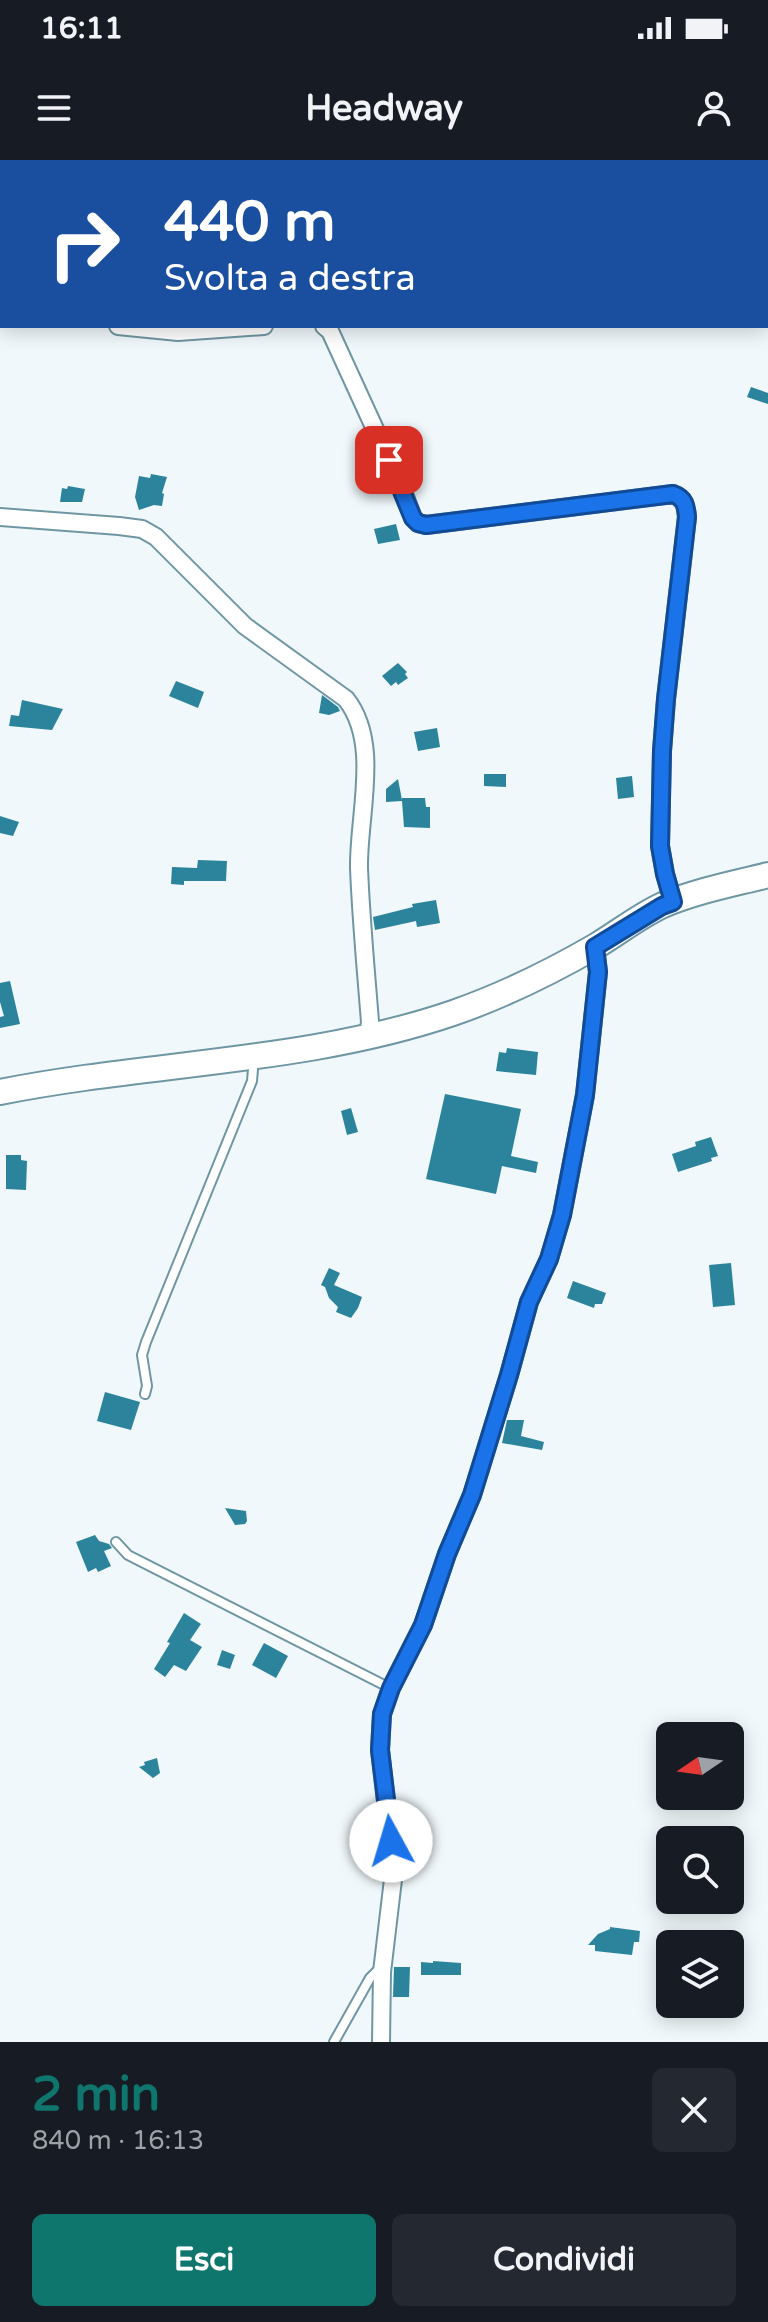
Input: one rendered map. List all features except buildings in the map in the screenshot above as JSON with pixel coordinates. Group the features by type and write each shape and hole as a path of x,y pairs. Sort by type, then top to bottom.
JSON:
{"main road":[{"path":"0,1092 101,1075 254,1057 368,1037 453,1013 518,987 595,947 662,906 768,875"}],"street":[{"path":"138,328 178,332 235,328"},
{"path":"326,328 418,523 426,525 673,494 686,504 666,699 661,782 660,846 673,902"},
{"path":"0,517 142,529 156,537 245,626 346,699 355,711 366,768 359,865 370,1022 368,1037"},
{"path":"381,2042 383,1966 394,1871 380,1750 382,1714 391,1688 423,1625 447,1554 472,1495 529,1302 549,1259 562,1215 585,1095 598,972 595,947"}],"lane":[{"path":"145,1394 147,1386 142,1355 146,1342 252,1081 254,1057"},
{"path":"116,1542 128,1555 391,1688"},
{"path":"334,2042 370,1978 383,1966"}],"route":[{"path":"389,460 413,518 426,525 673,494 686,504 687,517 662,751 660,846 673,902 595,947 598,972 585,1095 562,1215 549,1259 529,1302 472,1495 447,1554 423,1625 391,1688 382,1714 380,1750 391,1841"}]}
